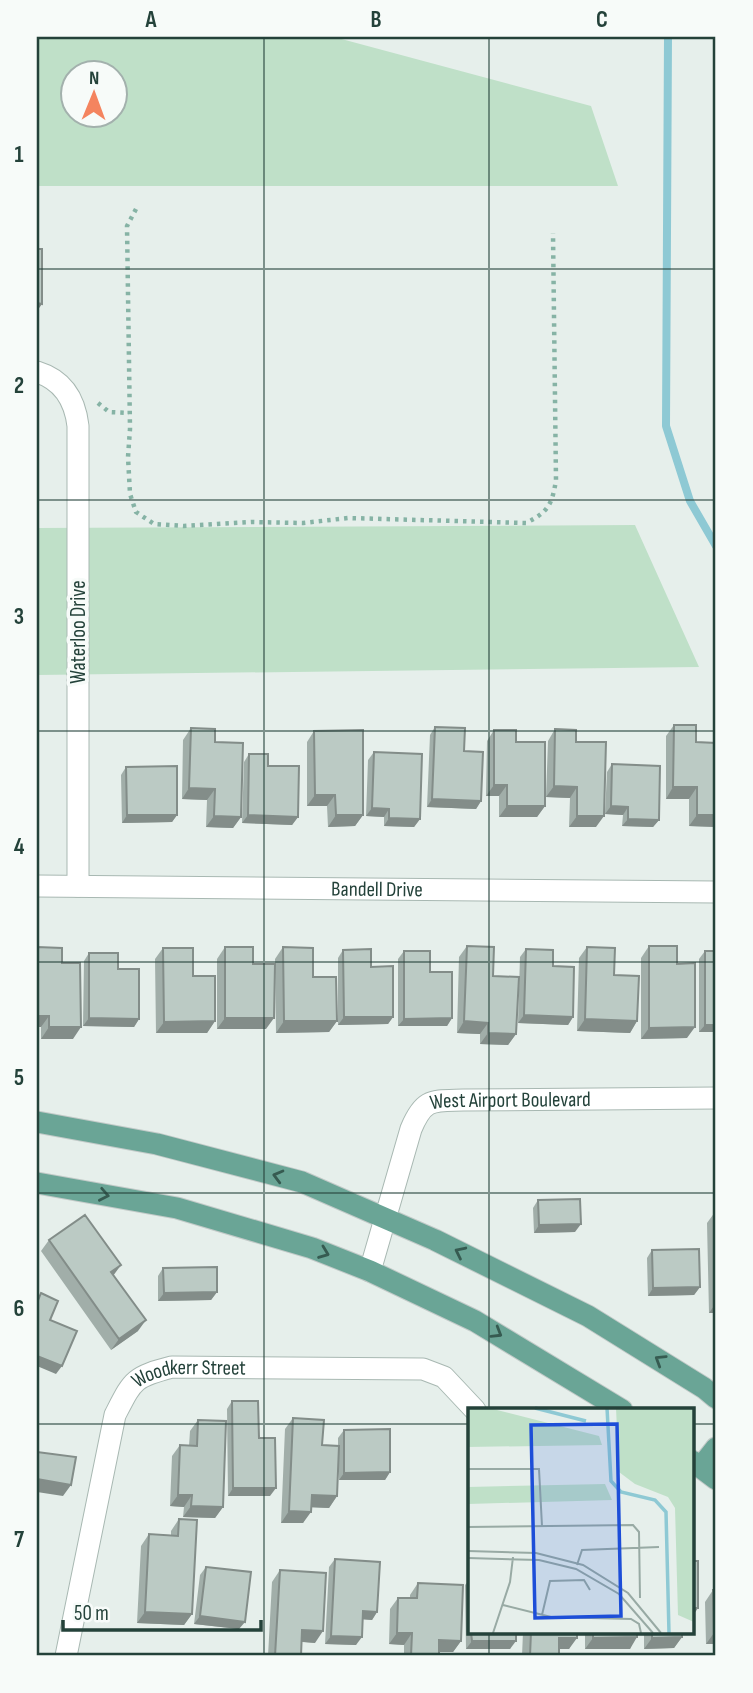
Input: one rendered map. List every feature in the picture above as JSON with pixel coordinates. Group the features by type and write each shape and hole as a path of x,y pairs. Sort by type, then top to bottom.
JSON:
{"main road":[{"path":"37,1122 157,1144 302,1182 435,1240 588,1316 716,1398"},
{"path":"37,1183 177,1208 312,1248 370,1270 475,1321 621,1408"},
{"path":"703,1469 716,1448"}],"street":[{"name":"Waterloo Drive","path":"37,372 59,384 70,396 76,409 78,426 78,886"},
{"name":"Bandell Drive","path":"37,886 716,892"},
{"name":"West Airport Boulevard","path":"370,1270 411,1129 418,1111 428,1103 716,1098"},
{"name":"Woodkerr Street","path":"66,1656 115,1415 128,1390 142,1375 172,1367 423,1369 444,1377 474,1408"}],"path":[{"path":"136,209 127,226 130,494 136,512 154,524 184,526 348,519 526,523 541,515 553,501 556,480 553,233"}],"green space":[{"path":"37,37 334,37 591,106 618,186 37,186"},
{"path":"635,525 699,667 37,675 37,528"}],"building":[{"path":"37,249 42,249 42,304 37,303"},
{"path":"674,725 696,725 696,742 716,743 716,815 697,815 697,787 673,787"},
{"path":"435,727 465,728 464,751 483,752 481,801 432,799"},
{"path":"191,728 215,729 215,742 243,743 241,817 214,816 215,789 189,788"},
{"path":"555,729 576,730 576,742 606,742 604,816 577,816 577,787 554,786"},
{"path":"363,730 363,815 336,815 335,795 315,795 314,731"},
{"path":"494,730 516,730 516,742 545,742 545,806 507,806 507,785 494,785"},
{"path":"374,752 422,754 420,819 389,818 389,809 372,808"},
{"path":"249,754 268,754 268,766 299,766 298,817 248,815"},
{"path":"612,764 660,766 659,820 628,819 628,807 611,806"},
{"path":"177,766 177,815 127,815 126,767"},
{"path":"467,946 494,947 493,976 519,977 516,1034 488,1033 488,1023 464,1021"},
{"path":"649,946 677,946 677,964 695,963 695,1027 649,1028"},
{"path":"37,947 62,948 62,963 80,963 81,1027 49,1027 49,1016 37,1016"},
{"path":"225,947 253,947 253,964 275,964 274,1018 225,1018"},
{"path":"283,947 313,948 313,977 336,977 337,1021 284,1021"},
{"path":"587,947 615,948 614,975 639,976 637,1021 585,1019"},
{"path":"163,948 193,948 193,976 215,976 215,1021 164,1022"},
{"path":"371,949 371,967 393,966 393,1017 344,1017 343,950"},
{"path":"526,949 553,950 553,966 574,967 573,1017 524,1015"},
{"path":"404,951 430,951 430,972 452,972 452,1018 404,1019"},
{"path":"705,951 716,951 716,1025 705,1025"},
{"path":"89,953 118,953 118,969 139,969 139,1019 89,1018"},
{"path":"580,1199 581,1224 539,1225 538,1200"},
{"path":"85,1215 121,1265 111,1272 146,1320 119,1339 49,1240"},
{"path":"699,1249 700,1287 653,1288 652,1250"},
{"path":"217,1267 217,1292 164,1293 163,1268"},
{"path":"41,1293 58,1301 50,1320 77,1331 62,1366 37,1356 37,1303"},
{"path":"232,1401 258,1401 259,1438 275,1438 276,1488 233,1488"},
{"path":"293,1418 324,1420 322,1445 339,1446 337,1496 312,1495 311,1512 289,1511"},
{"path":"198,1420 226,1421 223,1507 191,1506 192,1495 178,1495 180,1445 197,1446"},
{"path":"390,1429 390,1472 344,1473 344,1430"},
{"path":"37,1452 76,1457 71,1485 37,1479"},
{"path":"179,1519 197,1520 192,1614 145,1612 149,1534 178,1536"},
{"path":"335,1559 380,1562 377,1612 363,1611 362,1637 331,1636"},
{"path":"694,1561 698,1561 698,1608 694,1608"},
{"path":"206,1567 251,1572 245,1622 200,1616"},
{"path":"280,1570 326,1573 323,1631 302,1630 301,1656 275,1656"},
{"path":"418,1583 463,1585 461,1641 439,1640 439,1656 411,1656 412,1633 397,1633 398,1598 417,1598"},
{"path":"713,1590 716,1590 716,1633 714,1633"},
{"path":"471,1634 516,1634 516,1641 472,1641"},
{"path":"531,1634 577,1634 577,1638 559,1638 559,1656 530,1656"},
{"path":"593,1634 637,1634 637,1637 593,1638"},
{"path":"652,1634 682,1634 682,1637 652,1638"}],"waterway":[{"path":"668,37 666,426 690,501 716,546"}]}
